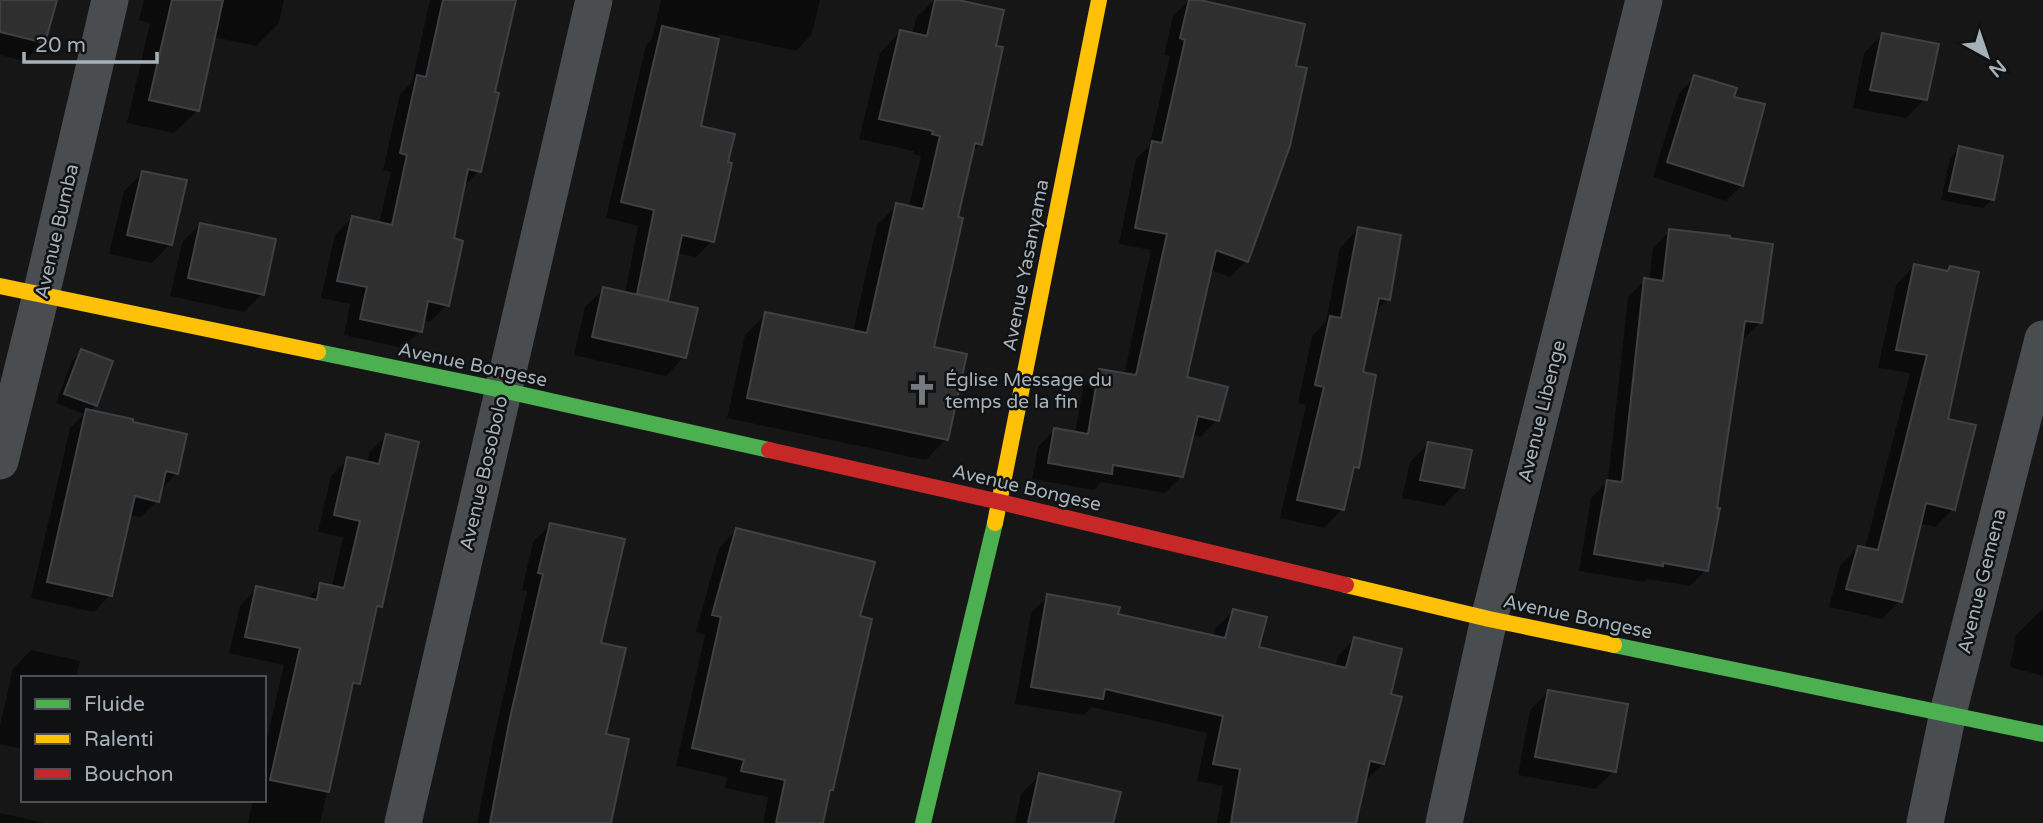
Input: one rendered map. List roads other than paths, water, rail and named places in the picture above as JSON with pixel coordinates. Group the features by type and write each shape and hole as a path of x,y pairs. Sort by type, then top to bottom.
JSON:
{"street":[{"name":"Avenue Bumba","path":"0,461 110,0"},
{"name":"Avenue Bosobolo","path":"403,823 593,0"},
{"name":"Avenue Yasanyama","path":"923,823 1000,502 1099,0"},
{"name":"Avenue Libenge","path":"1444,823 1489,619 1644,0"},
{"name":"Avenue Bongese","path":"0,286 502,390 1000,502 1489,619 2043,734"},
{"name":"Avenue Gemena","path":"1925,823 1948,713 2043,340"}],"place":[{"name":"Église Message du temps de la fin","path":"922,390"}]}
